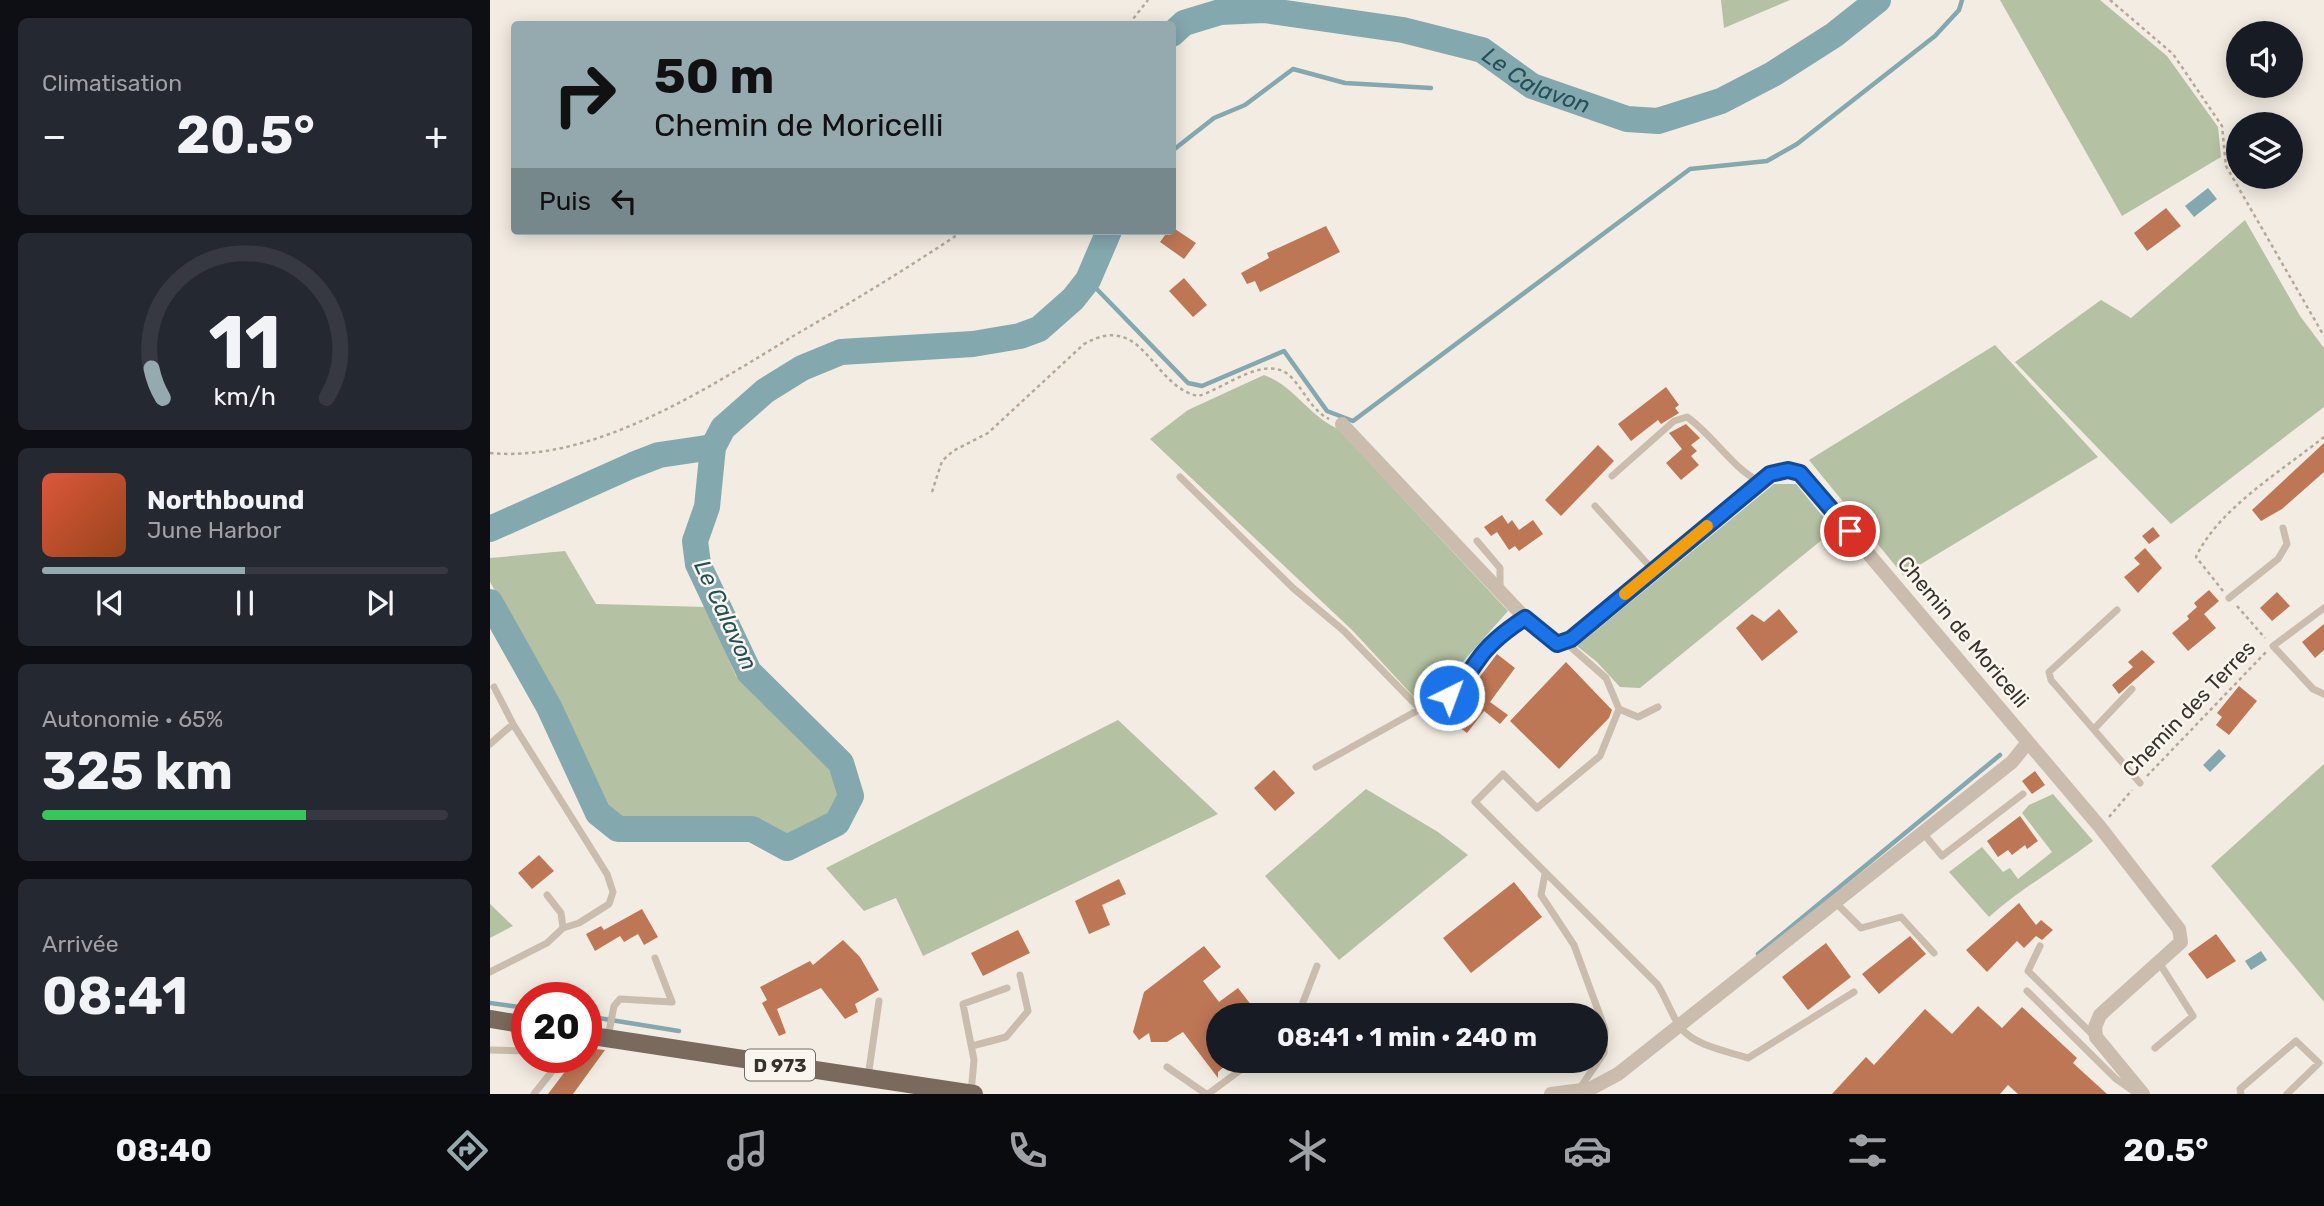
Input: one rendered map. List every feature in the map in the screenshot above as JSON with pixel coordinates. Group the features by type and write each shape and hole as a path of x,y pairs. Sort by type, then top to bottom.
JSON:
{"main road":[{"path":"490,1019 511,1022"},
{"name":"D 973","path":"602,1037 972,1094"}],"street":[{"path":"1342,424 1525,618 1557,644 1564,641"},
{"name":"Chemin de Moricelli","path":"1564,641 1770,474 1788,470 1800,473 2100,827 2179,929 2181,942 2160,964 2100,1015 2095,1027 2096,1037"},
{"path":"1551,1094 1577,1093 1604,1083 1680,1027 2012,762 2028,742"},
{"path":"2096,1037 2141,1094"}],"lane":[{"path":"1612,476 1674,421 1687,416 1705,430 1748,476 1760,482"},
{"path":"1180,477 1293,588 1344,631 1420,709"},
{"path":"1595,506 1653,570"},
{"path":"2228,598 2278,559 2287,544 2283,528"},
{"path":"1477,541 1500,568 1500,592"},
{"path":"2324,608 2273,646 2313,689 2324,694"},
{"path":"2116,610 2049,672 2051,680 2140,783"},
{"path":"1316,767 1420,709 1437,704 1461,686 1479,658 1506,631 1525,618"},
{"path":"1564,641 1606,678 1619,709 1638,717 1658,707"},
{"path":"490,972 547,943 563,928 579,923 609,904 613,892 600,862 513,724 494,687"},
{"path":"2094,729 2132,689"},
{"path":"1619,709 1600,756 1536,808 1503,774 1475,802 1657,984 1671,1005 1680,1027 1692,1038 1748,1058 1854,992"},
{"path":"490,744 513,724"},
{"path":"1923,832 1942,856 2024,794"},
{"path":"1545,874 1541,895 1574,945 1605,1029 1604,1053 1577,1093"},
{"path":"547,895 561,913 563,928"},
{"path":"1836,903 1861,928 1901,917 1934,953"},
{"path":"2040,946 2028,971 2096,1037"},
{"path":"608,1038 614,1006 620,999 672,1002 655,958"},
{"path":"2155,1048 2193,1016 2160,964"},
{"path":"1303,1003 1317,966"},
{"path":"972,1046 1006,1037 1028,1011 1020,975"},
{"path":"972,1094 974,1060 963,1004 1007,988"},
{"path":"2027,990 2116,1079 2141,1094"},
{"path":"867,1078 879,1001"},
{"path":"2241,1094 2241,1089 2296,1041 2319,1063 2287,1094"},
{"path":"490,1050 511,1051"},
{"path":"1167,1067 1207,1094 1236,1073"},
{"path":"534,1094 551,1073"}],"path":[{"path":"1131,21 1148,0"},
{"path":"2110,0 2173,54 2222,126 2226,166 2324,336"},
{"path":"490,453 536,452 580,443 655,413 713,384 902,272 957,235"},
{"path":"932,492 942,461 953,451 988,433 1084,344 1099,335 1129,338 1180,390 1198,396 1257,370 1279,369 1290,376 1316,410 1342,424"},
{"name":"Chemin des Terres","path":"2100,827 2260,656 2273,646 2228,598 2196,557 2202,543 2222,519 2324,437"}],"green space":[{"path":"1721,0 1790,0 1724,28"},
{"path":"2000,0 2100,0 2167,56 2218,127 2221,157 2122,216"},
{"path":"2245,220 2300,316 2324,348 2324,407 2171,524 2015,362 2101,300 2131,318"},
{"path":"1995,345 2098,457 1903,575 1809,460"},
{"path":"1264,375 1284,386 1318,417 1338,429 1508,611 1429,700 1414,697 1353,631 1150,439 1188,410"},
{"path":"1774,484 1796,484 1834,530 1640,688 1620,687 1597,662 1577,646"},
{"path":"565,551 596,604 706,607 736,676 835,767 843,794 830,817 787,839 753,819 622,819 605,808 556,697 490,582 490,558"},
{"path":"1118,720 1218,814 923,956 896,898 864,911 826,868"},
{"path":"2324,764 2324,1002 2211,866"},
{"path":"1366,789 1438,832 1468,855 1339,960 1265,876"},
{"path":"2053,794 2093,841 1989,917 1949,872 1982,847 2003,872 2010,868 2018,879 2052,852 2022,813 2029,805"},
{"path":"490,904 513,926 490,938"}],"water":[{"path":"2208,188 2217,199 2194,217 2185,206"},
{"path":"2219,749 2226,756 2210,772 2203,765"},
{"path":"2261,951 2267,960 2251,970 2245,961"}],"building":[{"path":"2166,208 2181,226 2147,251 2134,233"},
{"path":"1326,226 1340,252 1260,292 1255,281 1247,284 1241,273 1269,258 1267,253"},
{"path":"1176,230 1196,243 1184,259 1160,242 1165,235 1176,235"},
{"path":"1184,278 1207,305 1193,317 1169,291"},
{"path":"1666,387 1679,405 1675,408 1679,413 1661,424 1658,420 1631,441 1618,424"},
{"path":"1686,424 1700,438 1691,445 1697,451 1691,456 1699,465 1681,480 1666,463 1682,449 1669,433"},
{"path":"2324,443 2324,472 2282,509 2261,521 2252,510"},
{"path":"1598,445 1614,461 1561,516 1545,500"},
{"path":"1502,515 1508,524 1512,520 1519,530 1533,520 1543,534 1519,551 1515,546 1509,550 1497,532 1491,536 1484,527"},
{"path":"2153,527 2160,536 2149,544 2142,536"},
{"path":"2145,548 2162,568 2138,593 2124,577 2140,564 2134,558"},
{"path":"2209,590 2219,601 2204,614 2216,628 2188,651 2172,633 2189,619 2187,616 2197,607 2194,603"},
{"path":"2277,592 2290,606 2272,621 2260,608"},
{"path":"1779,609 1798,632 1762,661 1736,628 1752,614 1764,622"},
{"path":"2324,624 2324,650 2315,658 2302,642"},
{"path":"2142,650 2155,662 2119,694 2112,685 2133,667 2128,662"},
{"path":"1497,654 1515,668 1490,702 1508,715 1500,724 1484,711 1467,733 1448,719"},
{"path":"1566,662 1612,710 1609,718 1559,769 1510,721"},
{"path":"2239,686 2257,701 2229,735 2216,725 2222,717 2217,713"},
{"path":"1274,770 1295,793 1275,811 1254,788"},
{"path":"2035,771 2045,785 2032,794 2022,781"},
{"path":"2020,816 2038,841 2027,849 2025,845 2012,855 2008,850 1998,857 1987,841"},
{"path":"539,855 554,871 532,889 518,873"},
{"path":"1119,879 1126,894 1102,905 1110,925 1089,934 1075,901"},
{"path":"1514,882 1542,917 1471,973 1443,938"},
{"path":"2019,903 2036,925 2041,920 2053,930 2042,940 2036,936 2024,948 2017,941 1987,972 1966,950"},
{"path":"642,909 658,937 644,945 638,934 624,942 620,936 595,951 586,934 601,926 604,930"},
{"path":"1018,930 1030,953 983,976 971,953"},
{"path":"2216,934 2236,961 2207,979 2188,954"},
{"path":"1910,936 1926,954 1879,994 1862,974"},
{"path":"843,940 860,957 879,990 855,1004 858,1012 845,1019 821,988 777,1009 786,1033 779,1036 762,1003 767,1000 760,987 810,961 813,965"},
{"path":"1826,943 1851,977 1808,1010 1782,977"},
{"path":"1204,946 1221,967 1203,981 1219,1002 1238,988 1250,1003 1206,1003 1206,1062 1183,1032 1167,1042 1151,1042 1149,1033 1139,1040 1133,1032 1144,992"},
{"path":"1978,1006 2002,1028 2022,1007 2077,1058 2073,1063 2107,1094 2018,1094 2008,1085 2000,1094 1832,1094 1866,1057 1874,1065 1925,1009 1952,1034"},
{"path":"564,1073 588,1073 573,1094 548,1094"}],"waterway":[{"name":"Le Calavon","path":"1176,30 1184,23 1220,12 1264,10 1403,30 1482,50 1532,86 1627,119 1658,121 1721,101 1773,74 1834,35 1878,0"},
{"path":"1088,280 1188,383 1202,386 1284,351 1327,411 1353,421 1690,169 1767,161 1797,144 1935,36 1959,10 1962,0"},
{"path":"1176,148 1214,118 1245,105 1293,69 1345,83 1431,88"},
{"name":"Le Calavon","path":"490,602 549,707 598,813 618,829 752,829 787,848 837,823 851,796 841,763 749,672 698,564 695,541 707,507 713,447 723,428 765,391 802,368 841,352 973,344 1020,336 1039,329 1073,299 1088,280 1107,235"},
{"path":"490,529 659,455 713,447"},
{"path":"1758,954 2000,755"},
{"path":"490,1003 511,1006"},
{"path":"602,1019 679,1031"}],"slow traffic":[{"path":"1625,594 1707,526"}],"route":[{"path":"1449,695 1461,686 1479,658 1506,631 1525,618 1557,644 1571,639 1770,474 1788,470 1800,473 1850,531"}]}
